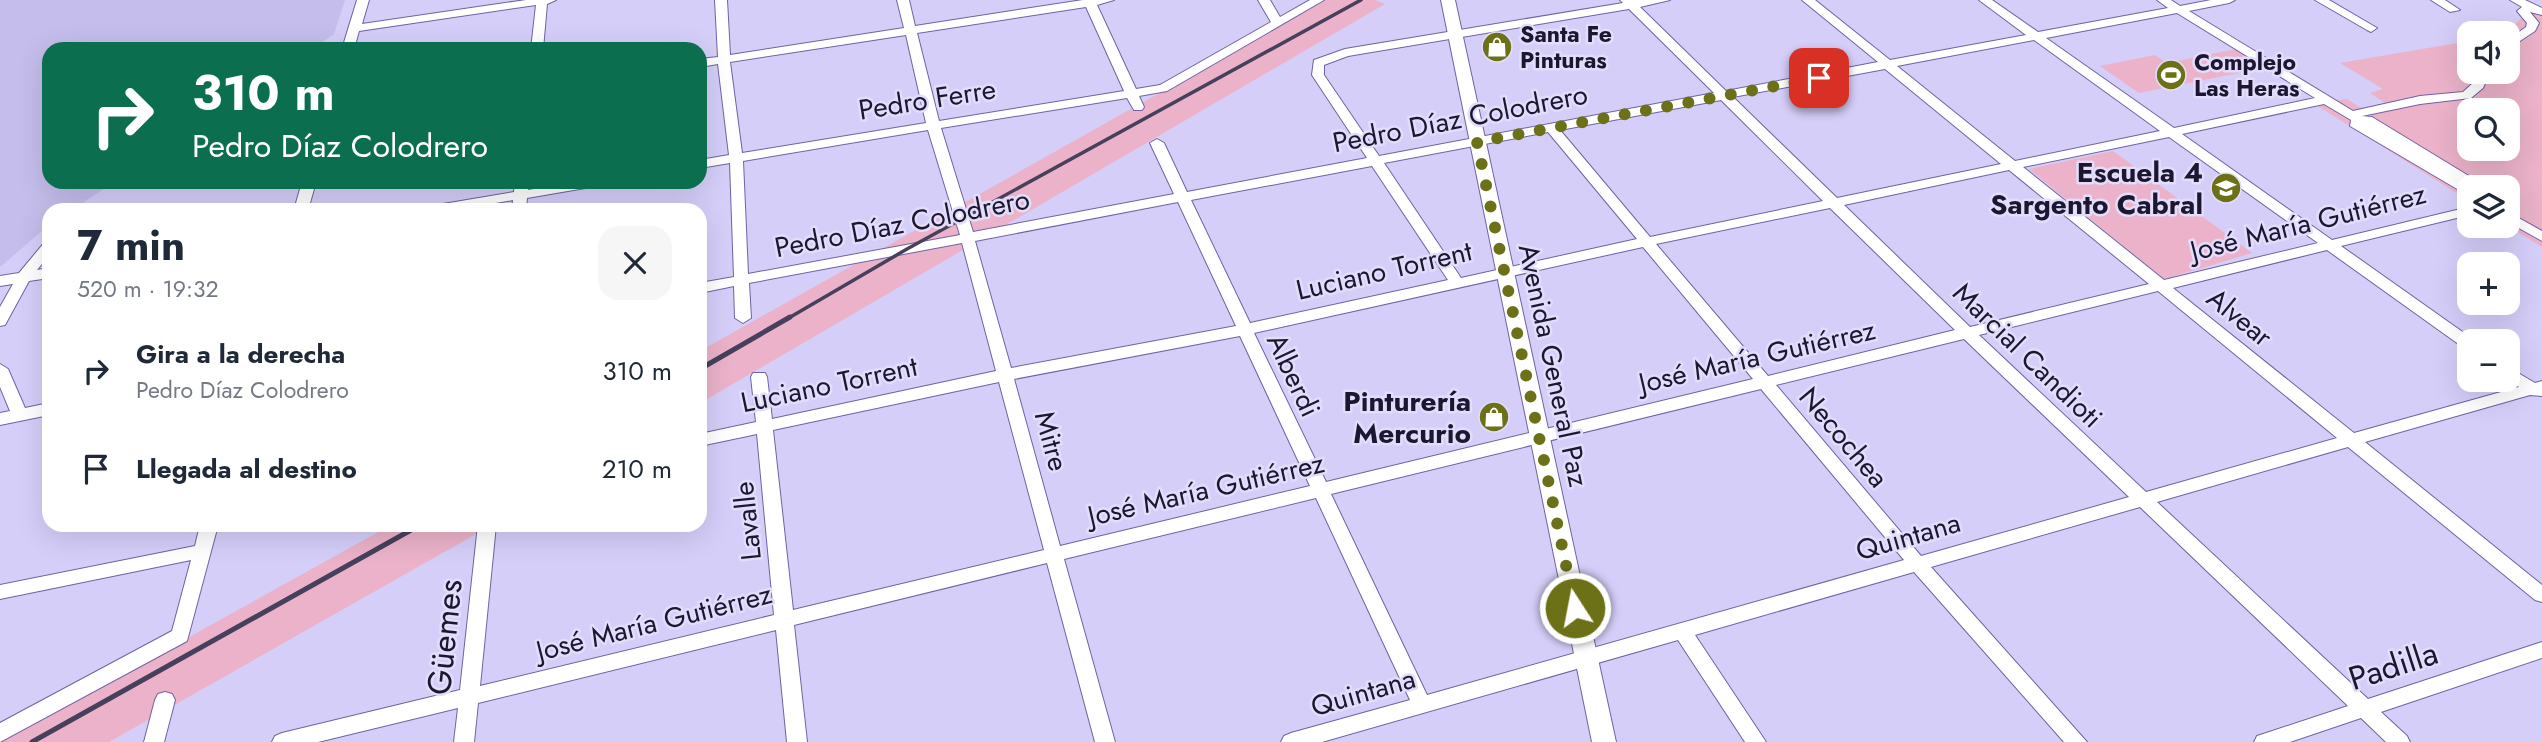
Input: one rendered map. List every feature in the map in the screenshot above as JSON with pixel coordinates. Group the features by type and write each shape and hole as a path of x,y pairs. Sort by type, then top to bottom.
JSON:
{"main road":[{"name":"Avenida General Paz","path":"1448,0 1604,742"}],"street":[{"path":"350,42 363,0"},
{"path":"355,28 544,0 538,42"},
{"path":"721,0 724,60 736,157 743,318"},
{"name":"Mitre","path":"903,0 933,124 967,236 1105,742"},
{"path":"707,62 1108,0"},
{"path":"1264,0 1278,23 1318,0"},
{"path":"1457,282 1374,161 1318,75 1316,66 1321,61 1345,53 1455,36 1629,3 1664,0"},
{"name":"Alvear","path":"1808,0 2542,595"},
{"path":"1985,0 2457,335"},
{"path":"2163,0 2457,185"},
{"name":"Pedro Díaz Colodrero","path":"707,287 2229,0"},
{"path":"2321,0 2371,28"},
{"path":"2437,0 2454,10"},
{"path":"1090,1 1138,107"},
{"path":"2520,38 2532,29 2533,23 2523,11 2523,2 2542,12"},
{"name":"Marcial Candioti","path":"1629,3 1831,203 2140,499 2400,742"},
{"name":"Pedro Ferre","path":"707,162 1163,88 1278,23"},
{"path":"2354,118 2420,100 2467,95 2479,84"},
{"name":"Luciano Torrent","path":"707,438 1005,375 1243,330 1645,242 2326,100"},
{"path":"2354,118 2367,120 2457,175"},
{"name":"Necochea","path":"1551,128 1917,563 2077,742"},
{"name":"Alberdi","path":"1157,143 1243,330 1422,704"},
{"path":"476,203 559,189"},
{"path":"2520,213 2542,227"},
{"name":"José María Gutiérrez","path":"282,742 2457,214"},
{"path":"2520,223 2542,237"},
{"path":"0,321 24,277 42,255"},
{"path":"0,281 42,274"},
{"path":"0,369 20,415"},
{"name":"Lavalle","path":"759,377 797,742"},
{"path":"2520,379 2539,390"},
{"name":"Quintana","path":"1291,742 2351,439 2539,390"},
{"path":"0,419 42,410"},
{"path":"0,733 180,636 207,532"},
{"name":"Güemes","path":"464,742 487,532"},
{"path":"0,592 202,551"},
{"path":"1682,630 1756,742"},
{"name":"Padilla","path":"2264,742 2542,650"},
{"path":"154,742 165,700"}],"shaded area":[{"path":"0,0 345,0 334,34 322,42 42,42 42,189 104,189 82,203 42,203 42,231 0,267"},
{"path":"1325,0 1375,0 1385,4 707,399 707,347"},
{"path":"2531,9 2542,13 2542,247 2520,233 2520,175 2457,175 2457,193 2313,103 2347,99 2361,108 2385,103 2370,93 2383,89 2340,63 2457,43 2457,84 2520,84 2518,21"},
{"name":"Complejo Las Heras","path":"2236,49 2264,68 2139,93 2100,66 2155,55 2167,63"},
{"path":"2113,151 2252,253 2164,279 2029,169"},
{"path":"378,532 480,532 109,742 0,742"}],"railway":[{"path":"787,319 907,249 1361,0"},
{"path":"707,365 790,317"},
{"path":"32,742 407,532"}],"place":[{"name":"Santa Fe Pinturas","path":"1497,47"},
{"name":"Complejo Las Heras","path":"2171,75"},
{"name":"Escuela 4 Sargento Cabral","path":"2226,188"},
{"name":"Pinturería Mercurio","path":"1494,417"}],"route":[{"path":"1575,608 1477,142 1819,78"}]}
